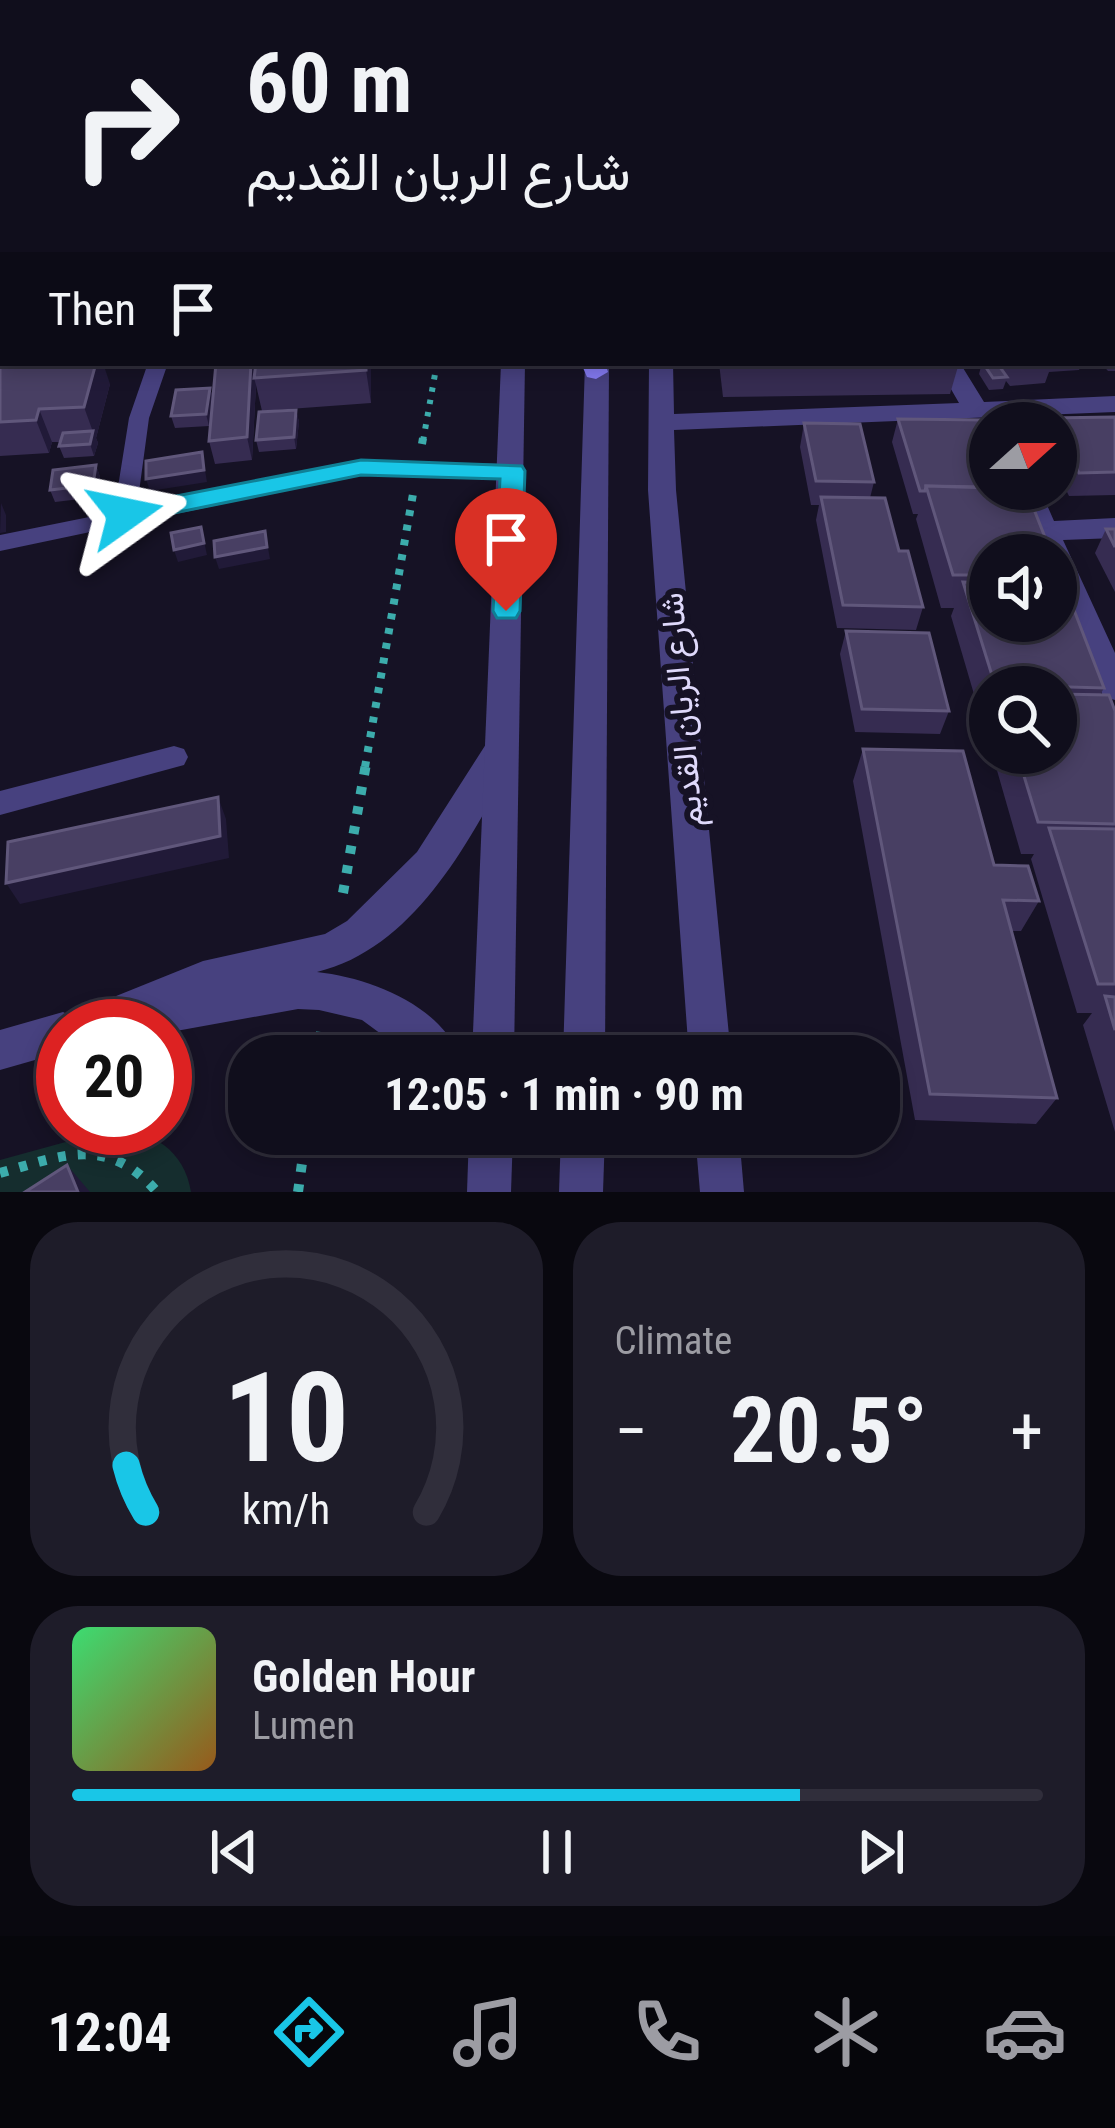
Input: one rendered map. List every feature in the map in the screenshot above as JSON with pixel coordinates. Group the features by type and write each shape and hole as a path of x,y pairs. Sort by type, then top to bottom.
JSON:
{"street":[{"path":"493,1035 513,471 512,366"},
{"path":"584,1035 596,366"},
{"name":"شارع الريان القديم","path":"661,366 659,423 708,1035"},
{"path":"950,366 971,402"},
{"path":"1077,406 1115,404"},
{"path":"659,423 969,412"},
{"path":"1077,540 1115,528"},
{"path":"1077,604 1115,688"},
{"path":"192,1002 330,970 419,875 470,805 500,751"},
{"path":"330,970 422,1035"},
{"path":"0,1050 36,1040"},
{"path":"489,1192 490,1155"},
{"path":"581,1192 582,1155"},
{"path":"719,1155 722,1192"}],"lane":[{"path":"125,514 139,418 157,366"},
{"path":"0,543 361,467 513,471"},
{"path":"0,803 174,757"}],"path":[{"path":"321,1035 436,366"},
{"path":"0,1173 73,1153 100,1152 124,1159 144,1173 157,1192"},
{"path":"298,1192 303,1155"}],"green space":[{"path":"36,1150 36,1155 175,1155 191,1192 0,1192 0,1160"}],"building":[{"path":"0,366 95,366 84,407 39,409 36,420 0,422"},
{"path":"216,366 251,366 247,437 209,441"},
{"path":"256,366 366,366 366,370 254,378"},
{"path":"985,366 999,366 1007,377 993,378"},
{"path":"210,388 206,414 171,416 176,390"},
{"path":"296,410 294,437 256,440 259,412"},
{"path":"1115,417 1115,472 1079,473 1077,418"},
{"path":"898,419 969,420 969,487 926,486 920,491"},
{"path":"804,423 860,424 874,482 816,481"},
{"path":"93,431 90,444 59,446 63,433"},
{"path":"202,452 204,470 146,479 146,461"},
{"path":"96,465 93,485 50,490 53,470"},
{"path":"926,486 969,487 969,510 1034,510 1044,534 969,534 969,575 953,575"},
{"path":"821,497 885,498 899,551 908,551 923,607 843,605"},
{"path":"201,527 204,543 174,550 171,533"},
{"path":"265,531 267,547 215,557 214,541"},
{"path":"1077,618 1104,688 1077,687 1077,666 989,666 982,642 1077,642"},
{"path":"846,631 929,633 949,711 862,709"},
{"path":"1077,694 1109,695 1115,711 1115,824 1038,822 1023,774 1077,774"},
{"path":"863,749 963,751 994,865 1028,866 1039,901 1003,900 1057,1098 930,1094"},
{"path":"218,797 220,836 6,883 8,842"},
{"path":"1049,828 1115,829 1115,984 1098,984"},
{"path":"1105,996 1115,997 1115,1030"},
{"path":"67,1165 78,1192 25,1192"}],"route":[{"path":"125,514 361,467 513,471 506,611"}]}
